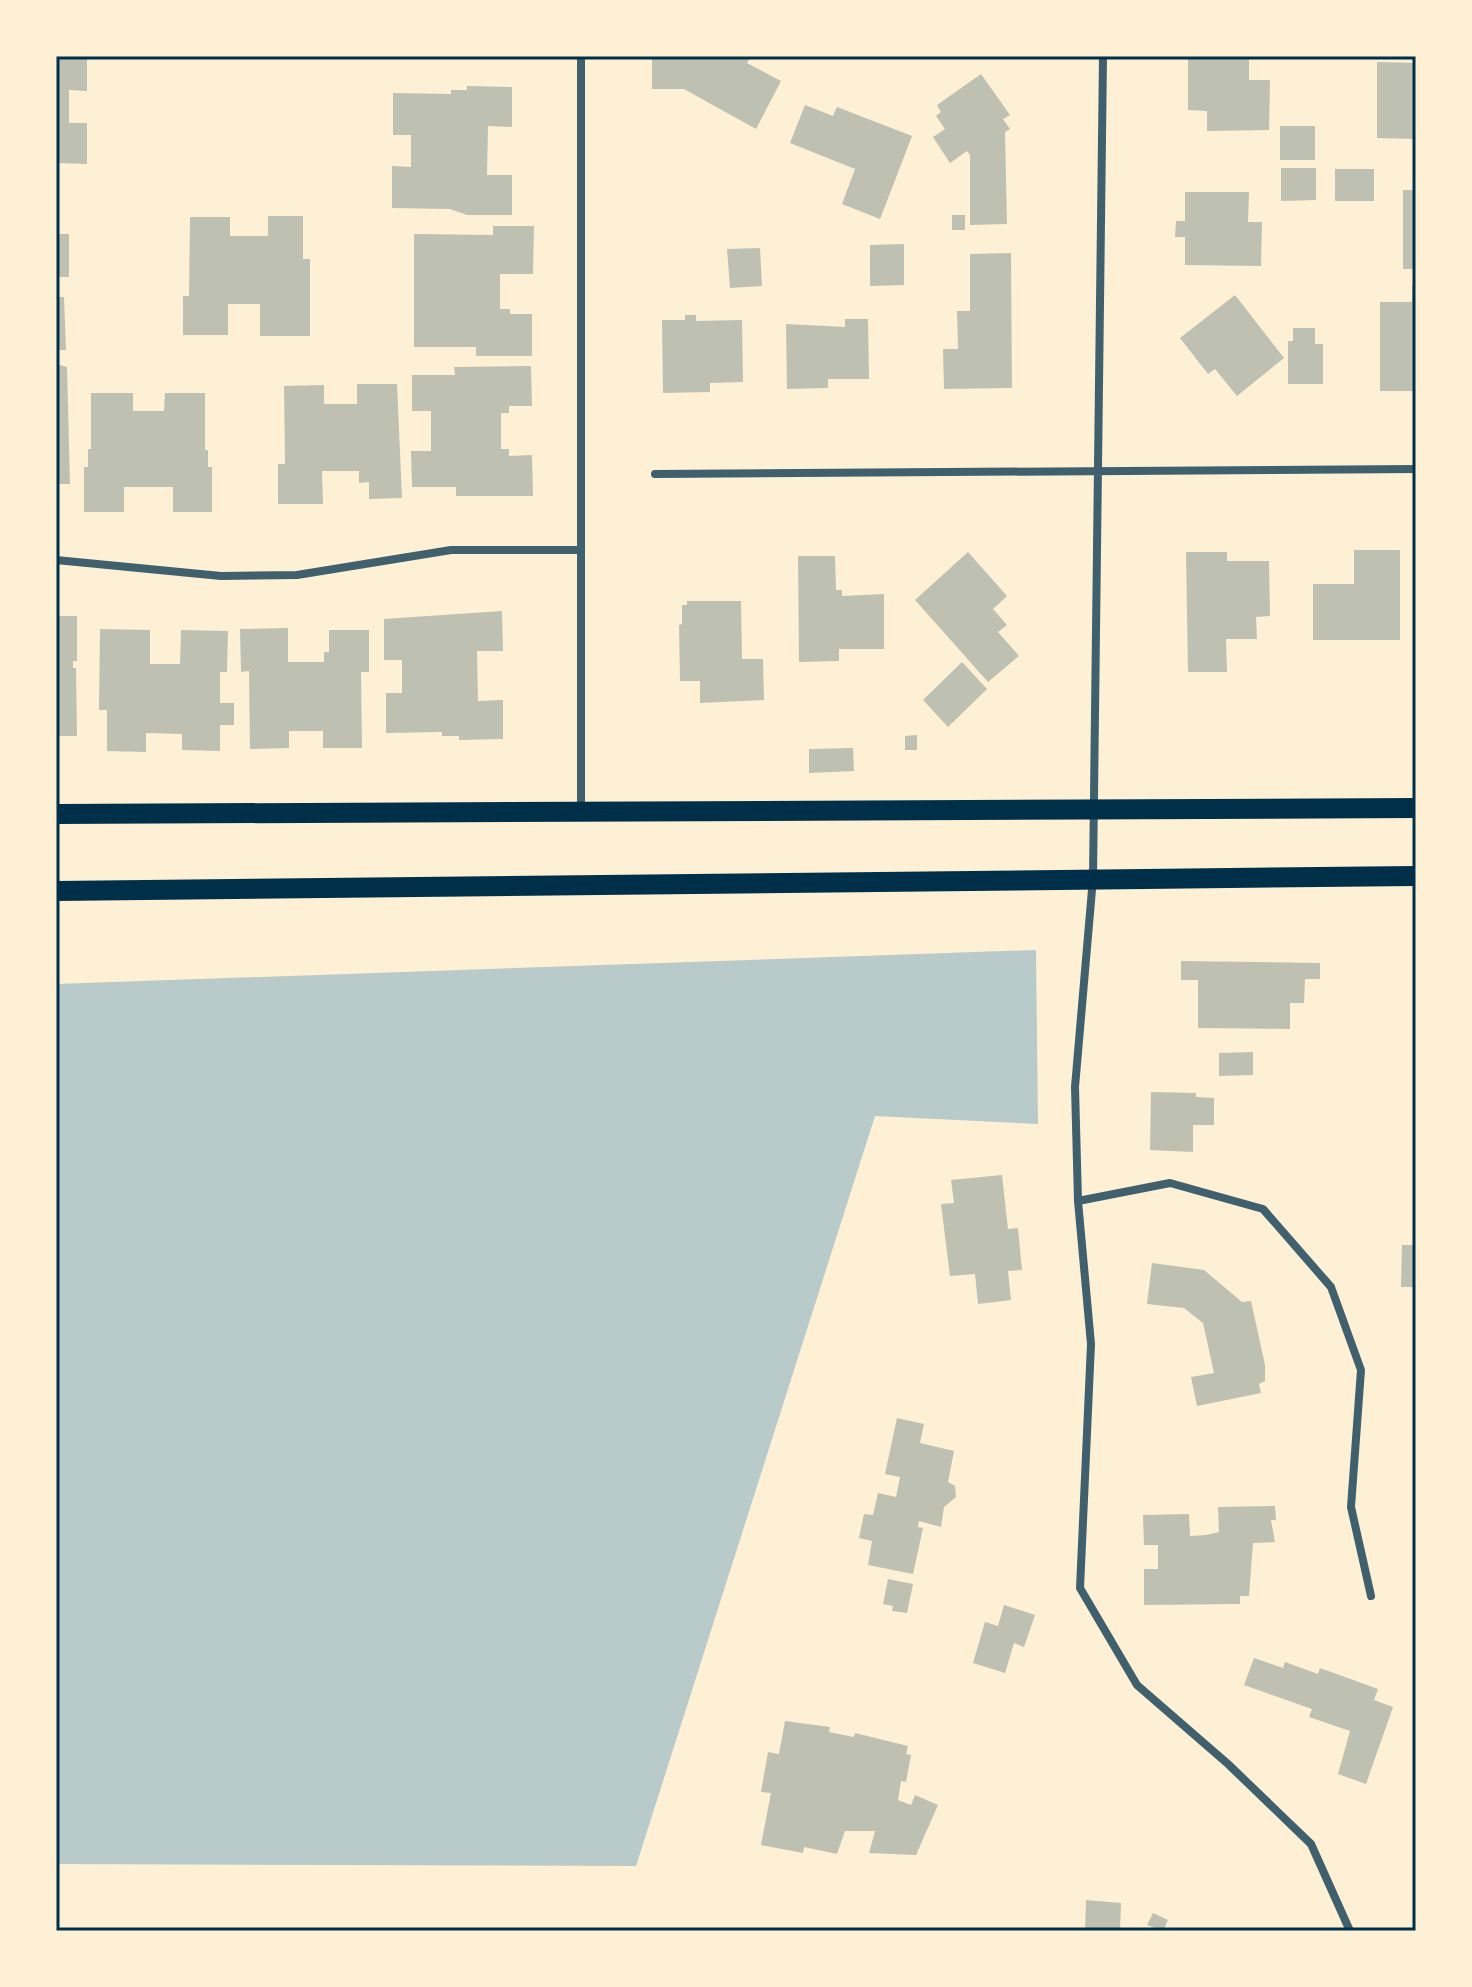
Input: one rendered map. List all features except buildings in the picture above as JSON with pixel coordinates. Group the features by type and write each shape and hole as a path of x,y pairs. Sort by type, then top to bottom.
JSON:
{"main road":[{"path":"56,814 1416,808"},
{"path":"56,891 1416,876"}],"street":[{"path":"581,56 581,811"},
{"path":"1103,56 1093,878 1075,1087 1078,1201 1091,1344 1080,1588 1137,1685 1228,1764 1311,1844 1350,1931"},
{"path":"655,474 1416,469"},
{"path":"56,560 157,572 297,575 451,550 581,550"},
{"path":"1078,1201 1170,1183 1263,1209 1331,1287 1361,1370 1351,1507 1371,1596"}],"shaded area":[{"path":"1036,950 1038,1124 875,1116 636,1866 56,1864 56,984"}]}
